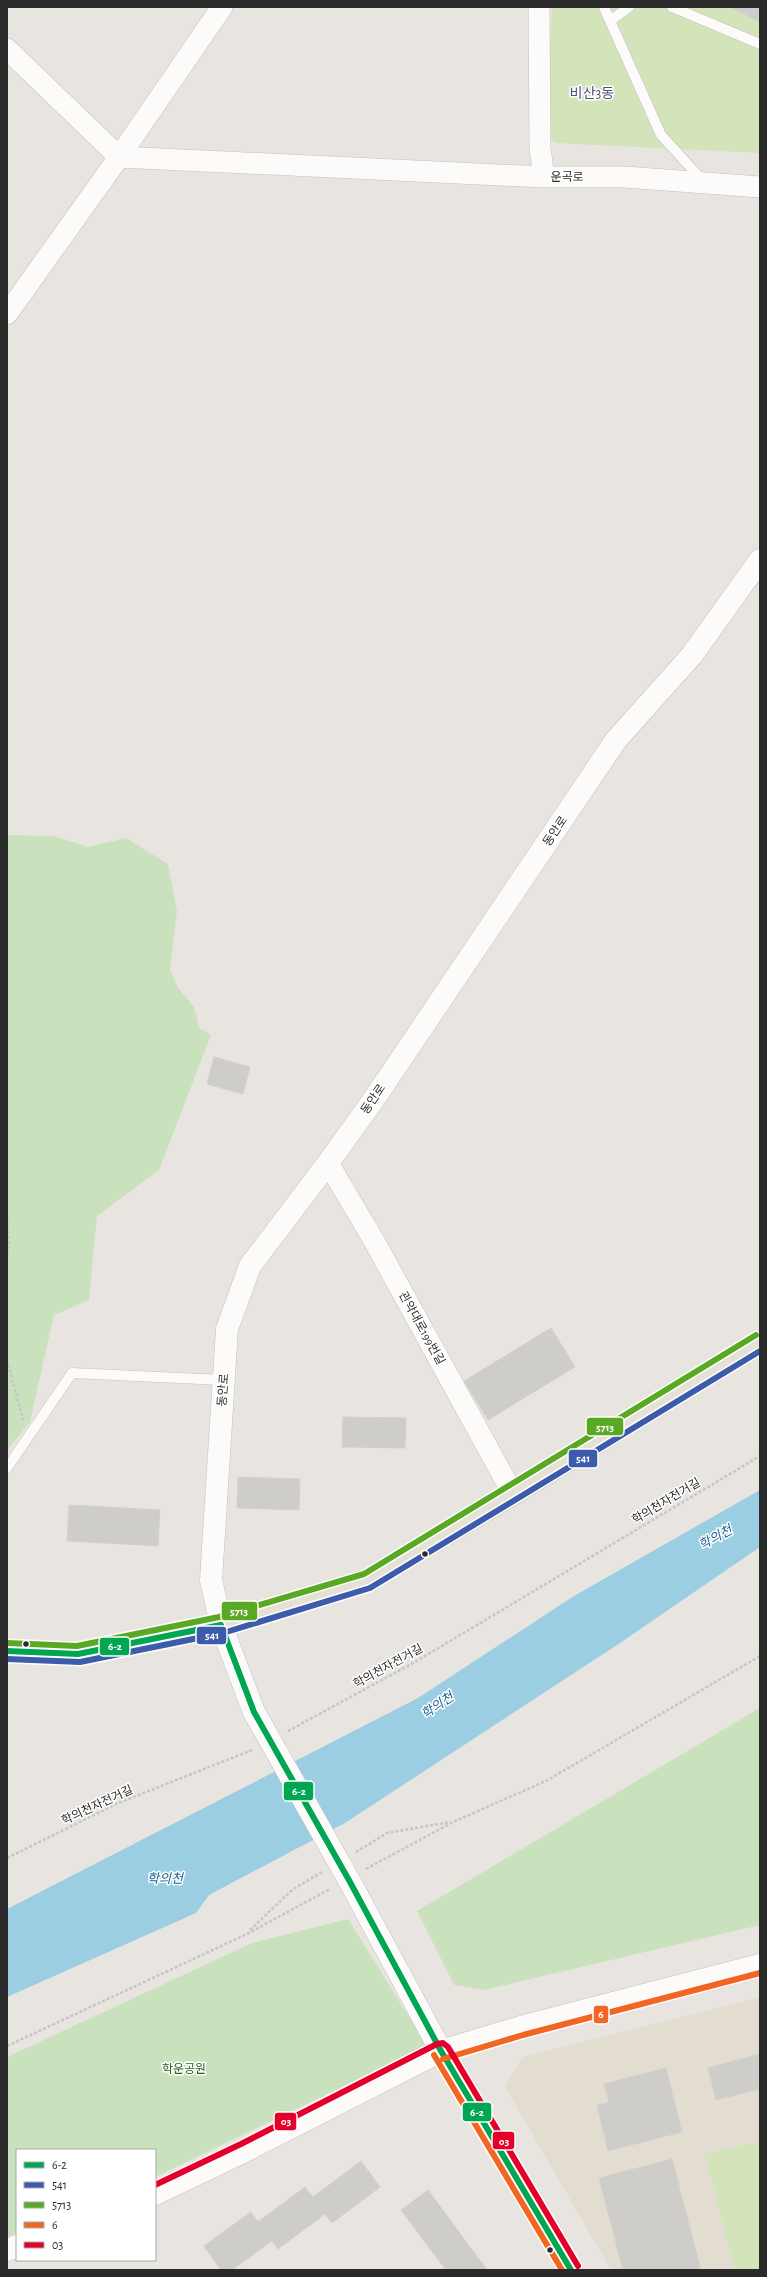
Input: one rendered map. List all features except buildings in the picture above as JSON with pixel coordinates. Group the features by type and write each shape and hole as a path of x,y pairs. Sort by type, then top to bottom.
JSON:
{"main road":[{"path":"7,1651 78,1654 221,1625 367,1581 513,1494 760,1342"}],"street":[{"path":"7,314 222,7"},
{"name":"운곡로","path":"539,7 540,149 544,177 626,177 760,187"},
{"path":"7,49 118,157 544,177"},
{"name":"동안로","path":"349,1879 254,1712 221,1625 211,1580 227,1329 250,1266 328,1164 374,1099 616,740 692,655 760,560"},
{"name":"관악대로199번길","path":"328,1164 373,1239 513,1494"},
{"path":"349,1879 442,2051 571,2270"},
{"path":"156,2194 245,2151 442,2051 521,2027 760,1965"}],"lane":[{"path":"604,7 661,135 705,184"},
{"path":"610,21 629,7"},
{"path":"672,7 760,44"},
{"path":"7,1468 72,1373 223,1380"}],"path":[{"path":"7,1216 9,1244 7,1260"},
{"path":"7,1360 28,1437"},
{"name":"학의천자전거길","path":"287,1732 415,1662 760,1456"},
{"path":"7,2046 247,1934 453,1822 546,1781 760,1656"},
{"name":"학의천자전거길","path":"7,1858 116,1804 260,1747"}],"shaded area":[{"path":"760,1997 760,2270 611,2270 505,2087 522,2057"}],"green space":[{"path":"552,7 760,7 760,153 555,143 545,133"},
{"path":"7,835 54,836 88,847 126,838 168,864 177,911 170,970 178,988 194,1007 199,1028 211,1035 159,1170 97,1216 89,1300 54,1315 30,1422 7,1450"},
{"path":"760,1708 760,1925 484,1990 454,1985 417,1911"},
{"name":"학운공원","path":"348,1919 427,2046 156,2177 156,2149 16,2149 16,2233 7,2237 7,2057 252,1943"},
{"path":"760,2141 760,2270 735,2270 705,2155"}],"water":[{"name":"학의천","path":"760,1490 760,1547 620,1643 345,1823 209,1895 196,1913 7,1997 7,1909 418,1698 574,1596"}],"transit line":[{"name":"5713","path":"7,1643 77,1646 219,1617 364,1574 756,1335"},
{"name":"541","path":"7,1659 80,1662 223,1633 370,1588 760,1351"},
{"name":"6-2","path":"221,1625 254,1712 350,1882 441,2051 571,2270"},
{"name":"6-2","path":"7,1651 78,1654 221,1625"},
{"name":"6","path":"443,2059 523,2035 760,1973"},
{"name":"03","path":"156,2185 241,2144 437,2044 443,2043 448,2047 578,2266"},
{"name":"6","path":"434,2055 562,2270"}],"district":[{"name":"비산3동","path":"592,93"}]}
